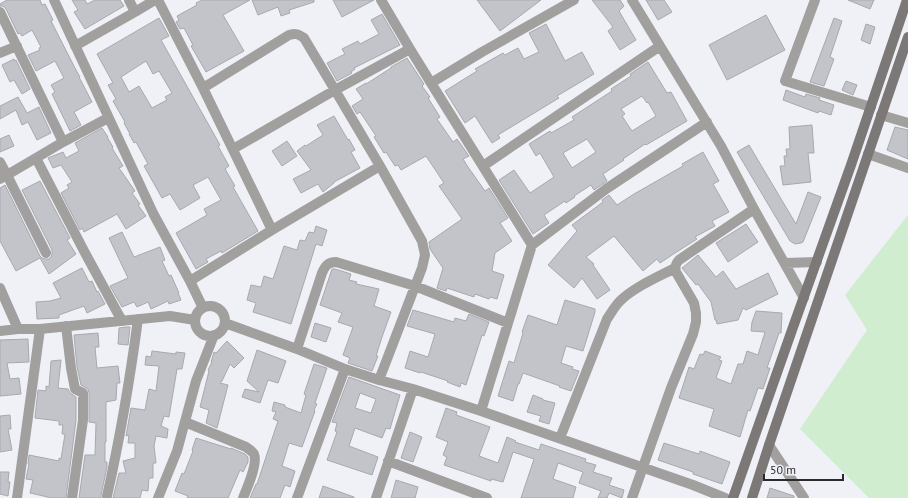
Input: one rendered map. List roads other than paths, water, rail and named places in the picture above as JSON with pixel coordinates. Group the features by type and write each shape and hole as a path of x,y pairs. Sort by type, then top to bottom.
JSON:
{"main road":[{"path":"734,498 851,165 907,0"},
{"path":"752,498 908,37"}],"street":[{"path":"54,0 154,215 203,308"},
{"path":"129,0 135,12"},
{"path":"75,46 157,0 203,88 272,230"},
{"path":"381,0 532,245"},
{"path":"432,83 482,52 574,0"},
{"path":"632,0 722,146 754,209 804,298"},
{"path":"816,0 785,81 871,107"},
{"path":"0,12 63,142"},
{"path":"203,88 289,35 299,34 304,38 380,166 422,241 425,255 422,268 379,380"},
{"path":"0,53 17,46"},
{"path":"483,166 660,46"},
{"path":"233,149 410,49"},
{"path":"881,115 908,123"},
{"path":"3,177 108,118"},
{"path":"481,411 532,245 606,189 707,122"},
{"path":"868,154 908,168"},
{"path":"36,158 84,251 122,320"},
{"path":"0,162 3,177 46,252"},
{"path":"190,281 380,166"},
{"path":"632,498 671,388 693,334 696,322 694,303 676,272 676,264 679,260 754,209"},
{"path":"297,349 322,273 331,262 336,262 415,286 508,322"},
{"path":"785,263 817,262"},
{"path":"560,438 607,319 613,309 629,293 675,268"},
{"path":"0,288 18,329"},
{"path":"214,306 222,313 225,323 221,331 209,336 203,334 199,330 196,326 195,320 196,315 203,308 214,306"},
{"path":"0,331 40,329 170,316 195,320"},
{"path":"107,496 120,437 133,360 138,319"},
{"path":"225,323 297,349 345,369 481,411 643,467 725,498"},
{"path":"66,326 75,389 82,393 83,420 72,498"},
{"path":"17,498 40,329"},
{"path":"158,498 177,451 196,381 214,335"},
{"path":"297,498 345,369"},
{"path":"376,498 413,389"},
{"path":"185,422 246,447 251,451 254,455 254,466 243,498"},
{"path":"769,445 804,498"},
{"path":"388,461 486,498"}]}
